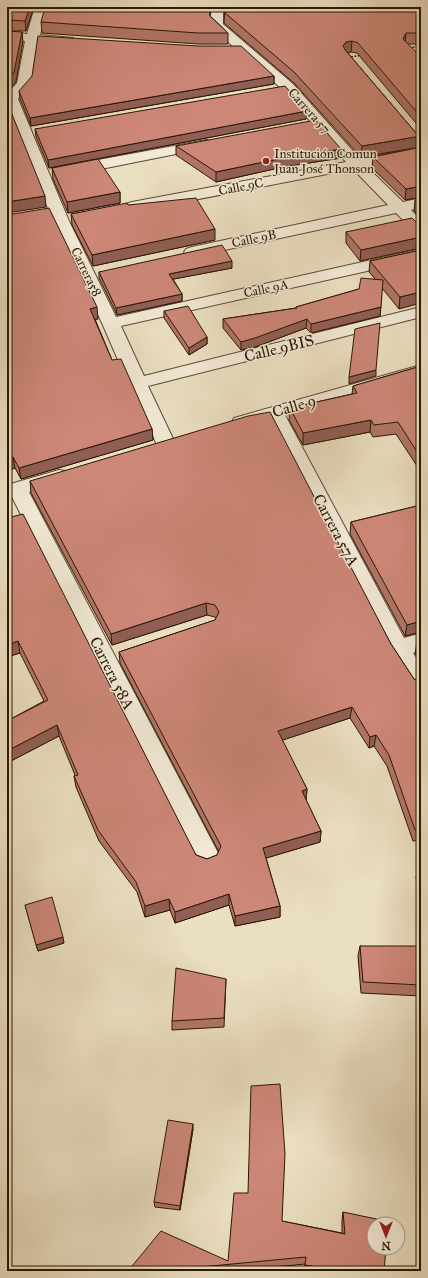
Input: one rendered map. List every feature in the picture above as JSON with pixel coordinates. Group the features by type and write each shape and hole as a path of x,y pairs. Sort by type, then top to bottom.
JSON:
{"street":[{"path":"9,97 24,84 32,39 41,7"},
{"name":"Carrera 57","path":"222,7 216,12 217,25 288,87 357,165 421,229"},
{"path":"7,36 80,42"},
{"path":"223,50 244,49"},
{"path":"274,90 288,87"},
{"name":"Carrera58","path":"9,97 33,132 43,175 60,216 95,273 110,323 166,445"},
{"path":"304,125 320,122"},
{"path":"43,175 220,142"},
{"name":"Calle 9C","path":"116,210 421,152"},
{"name":"Calle 9B","path":"174,256 421,203"},
{"name":"Calle 9A","path":"110,323 421,254"},
{"name":"Calle 9BIS","path":"137,383 421,312"},
{"name":"Calle 9","path":"223,427 421,370"},
{"name":"Carrera 57A","path":"274,412 399,649 421,684"},
{"path":"12,490 77,471"},
{"name":"Carrera 58A","path":"12,490 104,658 207,858"},
{"path":"399,649 421,641"},
{"path":"104,658 126,650"}],"path":[{"path":"403,49 421,46"},
{"path":"351,57 366,55"}],"building":[{"path":"7,7 30,7 25,21 7,20"},
{"path":"45,7 209,7 210,16 228,33 198,33 41,22"},
{"path":"225,7 421,7 421,38 416,33 406,33 403,39 416,52 421,53 421,117 358,43 352,41 346,42 343,46 416,133 421,134 421,136 362,146 294,72 225,13"},
{"path":"7,31 22,32 14,72 7,80"},
{"path":"38,36 198,46 241,46 274,76 30,118 19,91 32,76"},
{"path":"285,86 307,111 48,160 35,129"},
{"path":"7,102 45,196 7,202"},
{"path":"316,120 341,149 283,158 216,172 176,146"},
{"path":"421,147 421,186 406,189 373,157"},
{"path":"98,159 120,192 67,202 52,168"},
{"path":"196,198 215,229 92,255 71,214 127,203 128,205"},
{"path":"421,199 421,205 415,200"},
{"path":"49,208 97,307 90,309 112,360 121,359 152,429 19,468 13,457 7,459 7,215"},
{"path":"412,218 421,224 421,237 361,250 346,232"},
{"path":"222,245 232,261 169,274 182,294 116,308 99,272"},
{"path":"421,250 421,292 400,297 370,261"},
{"path":"361,278 383,280 381,307 311,324 307,319 241,342 223,319 297,308 296,307 359,289"},
{"path":"188,306 207,337 189,348 164,311"},
{"path":"380,323 376,370 349,377 355,329"},
{"path":"421,366 421,458 398,422 374,425 371,420 303,433 290,408 357,393 353,386"},
{"path":"270,412 321,510 328,528 330,527 391,644 414,679 421,682 421,829 415,830 389,755 376,735 370,737 352,707 278,731 307,789 302,791 321,831 263,848 280,906 235,916 229,894 175,912 169,899 145,906 136,882 98,830 74,776 78,775 57,725 7,751 7,721 48,700 18,641 7,645 7,518 23,514 196,855 207,859 217,855 221,846 119,652 215,620 219,612 215,605 206,603 111,634 30,481 248,416"},
{"path":"421,505 421,621 407,625 351,522"},
{"path":"421,641 421,648 417,642"},
{"path":"421,871 421,881 417,872"},
{"path":"52,897 63,937 36,945 25,905"},
{"path":"360,946 420,946 421,985 363,982"},
{"path":"176,968 226,979 224,1018 172,1021"},
{"path":"280,1084 285,1154 282,1221 345,1234 343,1212 366,1217 366,1256 385,1256 384,1271 334,1271 305,1265 306,1257 190,1268 188,1271 128,1271 161,1231 228,1261 234,1193 248,1193 251,1086"},
{"path":"168,1120 193,1124 180,1206 154,1202"}],"place":[{"name":"Institución Comun Juan José Thonson","path":"266,161"}]}
